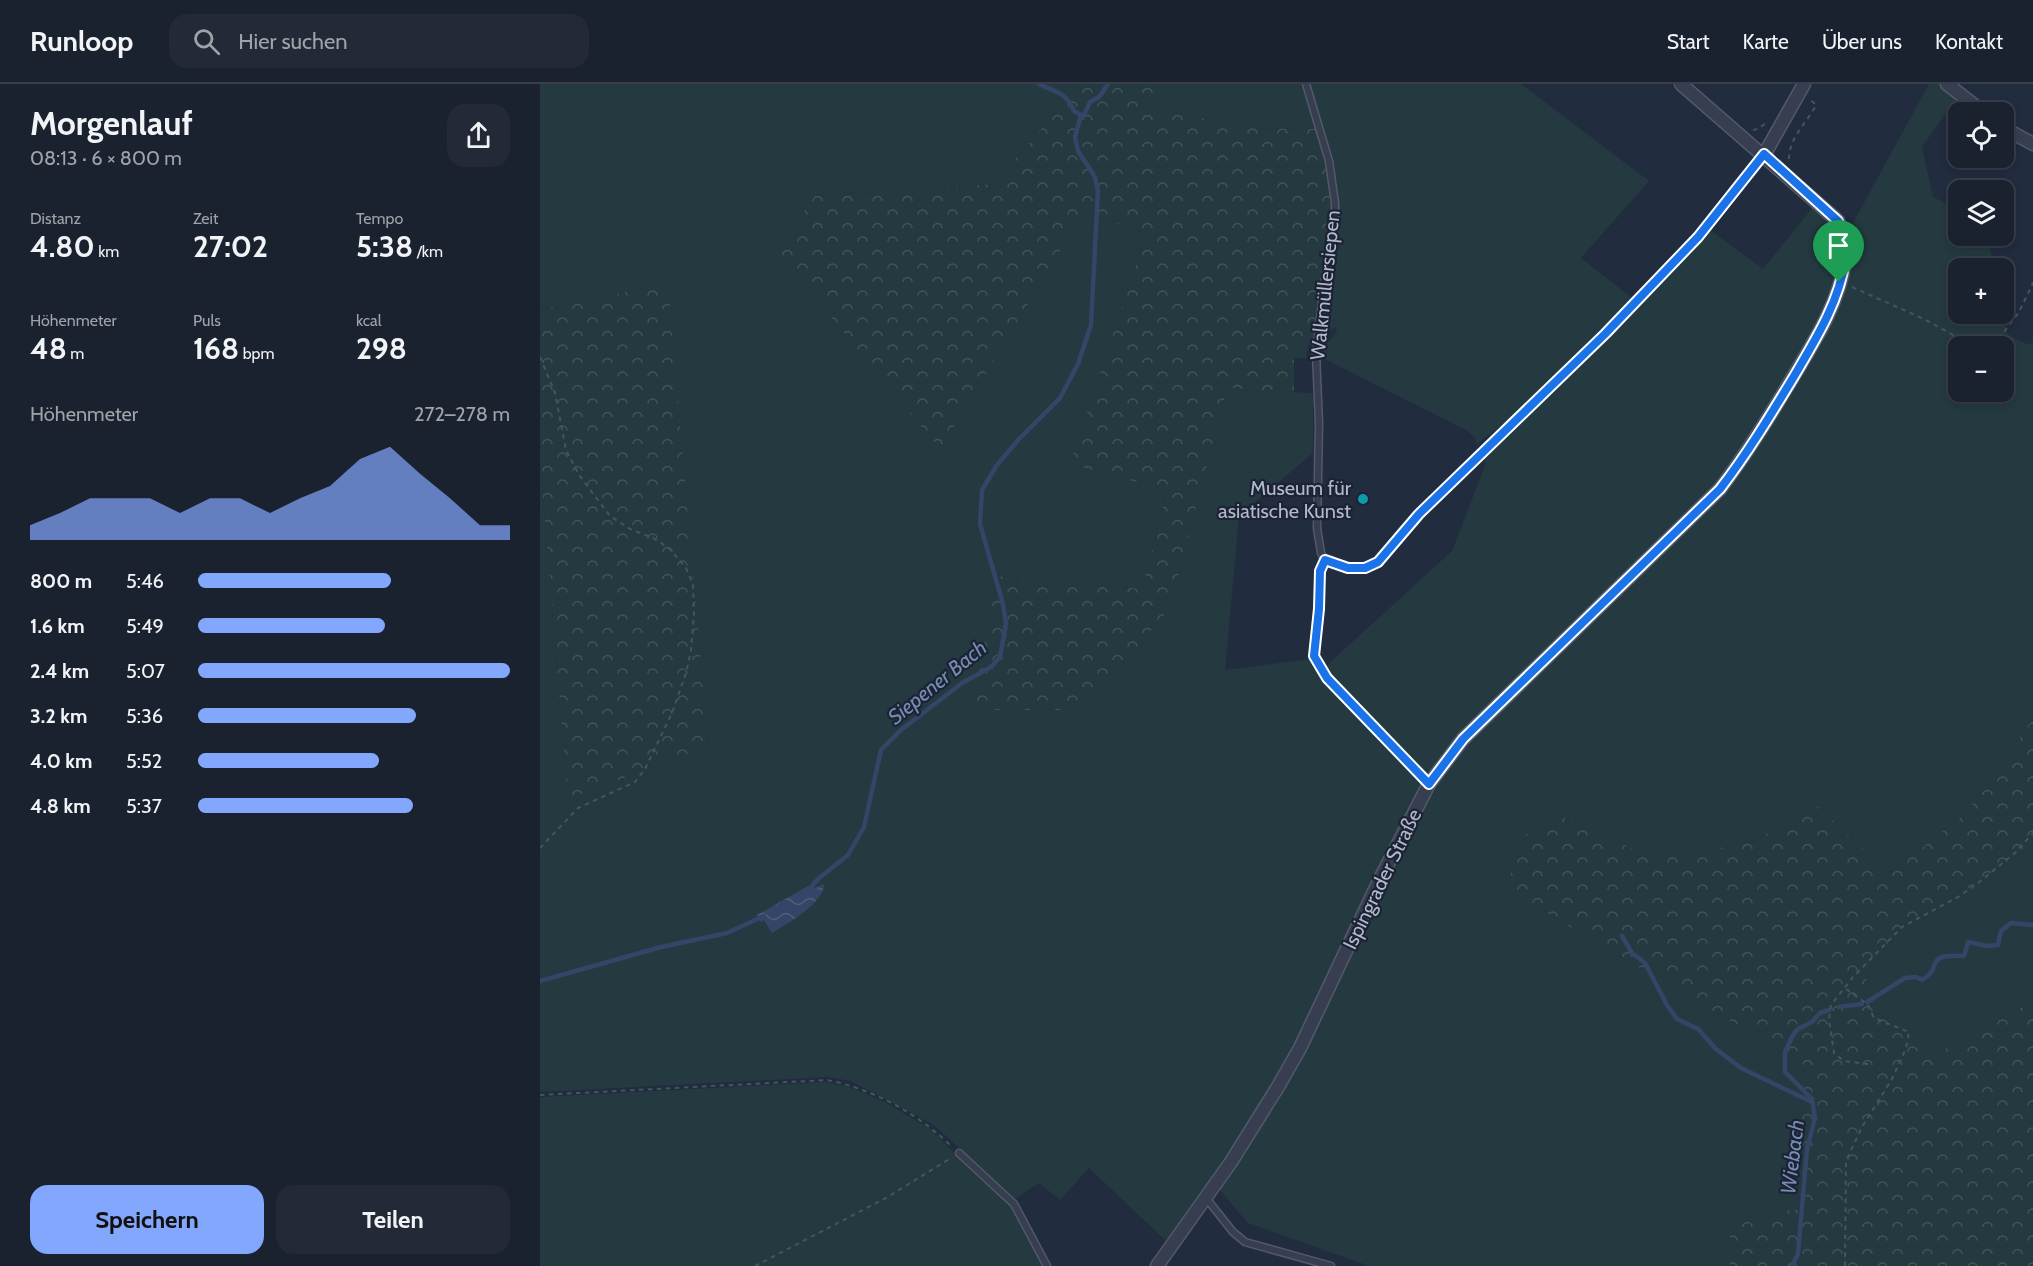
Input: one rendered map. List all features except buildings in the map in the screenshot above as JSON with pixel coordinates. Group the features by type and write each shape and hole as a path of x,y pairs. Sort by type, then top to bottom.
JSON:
{"street":[{"name":"Ispingrader Straße","path":"1156,1266 1231,1162 1300,1048 1380,879 1429,784 1463,739 1720,489 1755,442 1813,343 1830,308 1845,261 1844,232 1838,221 1764,154 1681,84"},
{"path":"1764,154 1804,84"},
{"path":"1947,84 1970,102"},
{"path":"2014,134 2033,144"}],"lane":[{"name":"Walkmüllersiepen","path":"1306,84 1329,161 1335,203 1335,222 1316,352 1319,424 1317,528 1321,553 1325,560"},
{"path":"1429,784 1327,678 1314,656 1320,571 1325,560 1348,568 1365,568 1378,562 1419,514 1605,334 1698,237 1764,154"},
{"path":"959,1154 1014,1204 1047,1266"},
{"path":"1206,1197 1233,1232 1245,1242 1330,1266"}],"path":[{"path":"1790,166 1788,156 1792,144 1816,105 1808,98"},
{"path":"1751,130 1758,129 1767,123"},
{"path":"1839,282 1894,305 1973,346 1985,346 2001,336 2019,312 2033,283"},
{"path":"540,357 555,393 566,450 579,475 610,516 630,529 653,538 669,548 686,568 693,584 694,613 691,651 686,673 672,712 645,769 635,782 578,808 540,848"},
{"path":"1868,1064 1844,1061 1834,1053 1829,1019 1831,1005 1859,970 1902,927 1958,897 1978,883 2015,853 2033,833"},
{"path":"1845,988 1868,1005 1874,1018 1910,1032 1906,1048 1892,1079 1862,1127 1846,1161 1845,1266"},
{"path":"540,1095 827,1080 849,1084 886,1100 933,1128 959,1154 886,1198 755,1266"}],"green space":[{"path":"540,84 1080,84 994,184 815,196 940,448 1083,213 1147,232 1070,464 1167,489 1142,589 997,576 972,710 1170,608 1227,388 1311,393 1313,395 1313,453 1239,516 1225,670 1311,659 1325,680 1426,785 1268,1099 1181,1229 1165,1240 1089,1168 1060,1200 1039,1183 1015,1199 934,1125 851,1081 828,1077 540,1092 540,462 568,799 708,745 667,283 540,310"},
{"path":"1080,84 1165,84 1156,108 1245,128 1317,129 1330,185 1332,223 1314,345 1308,345 1306,358 1294,358 1294,392 1227,388 1170,608 1083,710 972,710 997,576 1142,589 1167,490 1070,464 1147,232 1083,213 940,449 776,251 815,196 994,184"},
{"path":"1165,84 1301,84 1317,129 1245,128 1156,108"},
{"path":"1309,84 1521,84 1649,181 1581,258 1636,301 1541,394 1477,444 1475,437 1466,430 1323,358 1322,363 1319,363 1321,350 1337,332 1336,327 1321,335 1328,278 1339,219 1333,161"},
{"path":"1929,84 1942,84 1958,96 1954,102 1948,102 1948,110 1922,147 1933,197 1948,204 1948,246 1990,246 1992,258 1948,258 1948,324 2005,324 2007,334 2011,336 1948,336 1948,402 2014,402 2014,338 2028,345 2033,342 2033,719 1967,812 1890,873 1816,805 1756,840 1701,852 1641,852 1555,814 1509,891 1803,1064 1798,1209 1730,1220 1730,1266 1369,1266 1248,1223 1218,1188 1229,1173 1434,782 1454,753 1720,491 1846,283 1848,232"},
{"path":"1814,206 1834,227 1841,245 1827,306 1811,341 1720,485 1429,779 1331,677 1326,666 1452,551 1486,463 1482,457 1607,337 1710,230 1763,269"},
{"path":"668,283 708,746 568,799 540,462 540,310"},
{"path":"2033,719 2033,844 1963,892 1901,926 1856,996 1932,1056 2033,1001 2033,1266 1730,1266 1730,1220 1798,1209 1803,1064 1509,891 1514,843 1555,814 1641,852 1701,852 1756,840 1816,805 1890,873 1967,812"},
{"path":"2033,844 2033,1001 1932,1056 1856,996 1901,926 1963,892"},
{"path":"826,1082 849,1087 885,1102 932,1130 959,1158 1012,1205 1045,1266 540,1266 540,1097"}],"water":[{"path":"824,884 818,899 811,906 772,933 764,920 761,922 757,915 808,886 816,888"}],"waterway":[{"name":"Siepener Bach","path":"808,891 818,879 848,855 864,827 881,750 901,730 962,683 991,667 1000,657 1006,624 1003,604 980,524 982,490 997,465 1019,439 1060,398 1078,364 1091,325 1098,191 1095,177 1078,151 1075,137 1081,115 1074,111 1064,96 1039,84"},
{"path":"1083,117 1090,102 1100,96 1108,84"},
{"name":"Siepener Bach","path":"540,981 661,947 727,933 764,916"},
{"name":"Wiebach","path":"1867,1002 1905,978 1916,977 1922,980 1929,975 1938,959 1964,956 1968,942 1987,946 1998,945 2001,931 2011,923 2033,925"},
{"path":"1622,936 1632,953 1645,963 1677,1019 1698,1029 1716,1049 1741,1068 1812,1102"},
{"name":"Wiebach","path":"1839,1007 1862,1004"},
{"name":"Wiebach","path":"1792,1266 1798,1254 1807,1149 1815,1118 1812,1099 1785,1072 1785,1052 1798,1029 1812,1022 1820,1013 1829,1010"}],"place":[{"name":"Museum für asiatische Kunst","path":"1363,499"}],"route":[{"path":"1764,154 1838,221 1844,232 1845,242 1845,261 1839,282 1830,308 1813,343 1755,442 1720,489 1463,739 1429,784 1327,678 1314,656 1320,571 1325,560 1348,568 1365,568 1378,562 1419,514 1605,334 1698,237 1764,154"}]}
